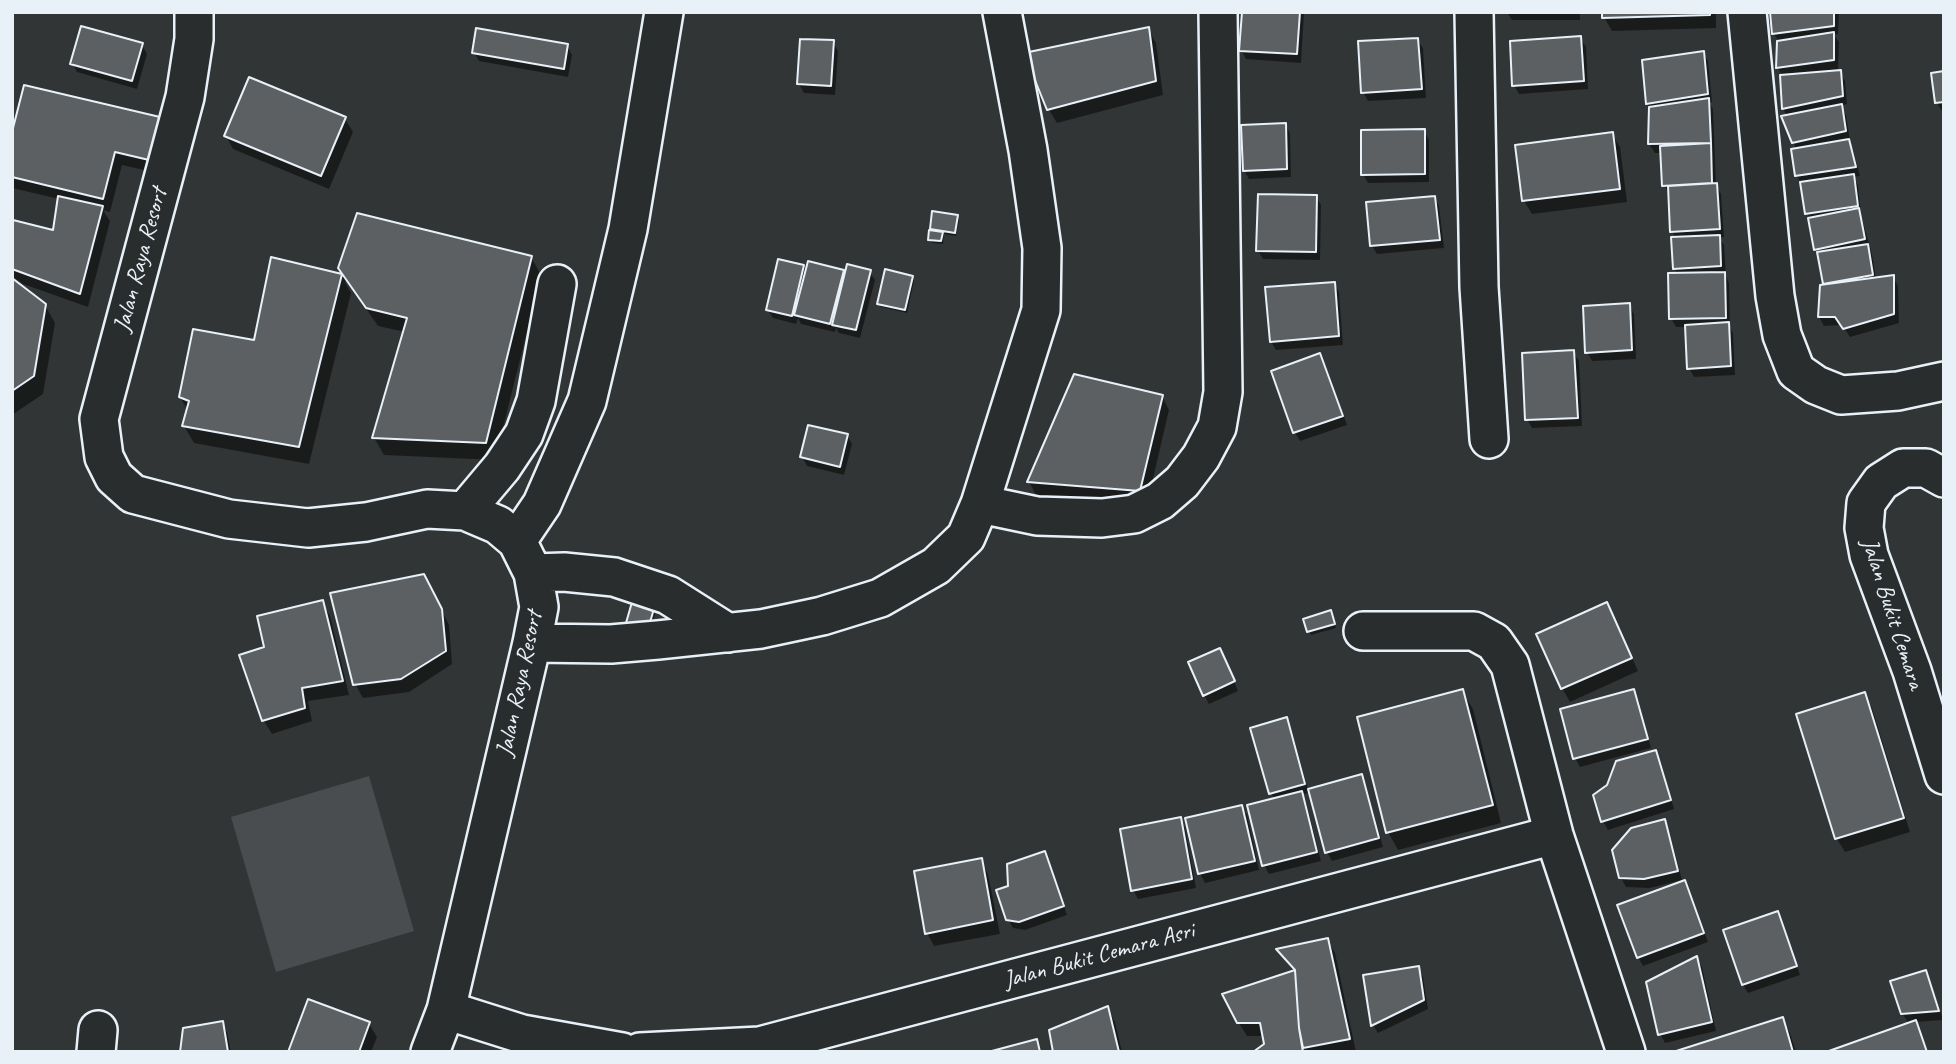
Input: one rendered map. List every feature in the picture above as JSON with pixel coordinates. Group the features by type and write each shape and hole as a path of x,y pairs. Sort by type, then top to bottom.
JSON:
{"street":[{"name":"Jalan Raya Resort","path":"194,12 194,39 185,97 99,419 104,457 114,477 133,494 229,519 308,528 366,522 427,509 465,512 498,525 525,557 539,607 446,1010 430,1052"},
{"path":"664,12 628,229 587,401 542,504 525,557 564,572 614,577 668,595 728,633"},
{"path":"532,643 611,643 728,633 822,616 880,598 936,566 966,537 980,504 1041,310 1042,248 1028,150 1002,12"},
{"path":"980,504 1037,516 1102,518 1134,514 1160,501 1182,482 1201,457 1217,427 1223,392 1218,12"},
{"path":"1474,12 1479,287 1489,439"},
{"path":"1747,12 1775,296 1782,335 1796,370 1816,386 1841,394 1898,391 1944,382"},
{"path":"465,512 502,467 524,434 536,401 557,284"},
{"name":"Jalan Bukit Cemara","path":"1944,478 1926,468 1903,468 1881,482 1866,503 1864,528 1869,555 1912,671 1944,775"},
{"path":"1363,631 1474,631 1493,642 1510,665 1554,835 1626,1052"},
{"name":"Jalan Bukit Cemara Asri","path":"640,1052 760,1046 1554,835"},
{"path":"446,1010 522,1034 622,1052"}],"shaded area":[{"path":"369,776 414,931 276,972 231,817"}],"building":[{"path":"1242,12 1300,12 1297,54 1239,51"},
{"path":"1602,12 1710,12 1710,15 1602,18"},
{"path":"1770,12 1834,12 1834,26 1772,34"},
{"path":"81,26 143,43 132,81 70,64"},
{"path":"1149,27 1156,81 1047,110 1024,53"},
{"path":"476,28 568,44 564,69 472,53"},
{"path":"1834,32 1834,60 1776,68 1777,41"},
{"path":"1581,36 1584,81 1512,86 1510,41"},
{"path":"1418,38 1422,89 1361,93 1358,41"},
{"path":"800,39 834,40 831,86 797,84"},
{"path":"1704,51 1708,94 1646,104 1642,60"},
{"path":"1841,70 1843,96 1782,109 1780,75"},
{"path":"1944,71 1944,102 1935,103 1931,73"},
{"path":"249,77 346,117 321,176 224,136"},
{"path":"24,85 160,117 149,160 115,152 103,199 12,177 12,132"},
{"path":"1709,98 1711,143 1648,144 1649,107"},
{"path":"1842,104 1846,131 1792,143 1781,116"},
{"path":"1286,123 1287,169 1243,171 1241,125"},
{"path":"1425,129 1425,174 1361,175 1361,130"},
{"path":"1613,132 1620,189 1522,201 1515,145"},
{"path":"1849,139 1856,167 1795,176 1791,149"},
{"path":"1711,143 1712,183 1662,186 1660,146"},
{"path":"1854,174 1858,206 1805,214 1800,182"},
{"path":"1717,183 1720,229 1670,232 1668,186"},
{"path":"1258,194 1317,195 1316,252 1256,251"},
{"path":"58,196 103,206 80,294 12,269 13,220 53,230"},
{"path":"1435,196 1440,240 1370,246 1366,202"},
{"path":"1859,208 1865,239 1814,250 1808,218"},
{"path":"932,211 958,215 955,233 930,229"},
{"path":"357,213 532,256 486,443 372,438 407,318 366,308 338,268"},
{"path":"929,230 943,232 941,241 928,240"},
{"path":"1720,235 1721,266 1673,269 1671,237"},
{"path":"1868,244 1873,275 1823,284 1817,252"},
{"path":"271,257 342,274 299,447 182,426 189,401 179,397 193,329 254,340"},
{"path":"778,259 804,265 792,316 766,310"},
{"path":"808,261 844,270 830,324 794,315"},
{"path":"847,264 871,270 856,330 832,325"},
{"path":"885,269 913,276 905,310 877,304"},
{"path":"1725,272 1726,318 1669,319 1668,273"},
{"path":"1894,275 1894,314 1843,329 1835,317 1818,317 1820,285"},
{"path":"12,278 46,304 34,376 12,391"},
{"path":"1335,282 1339,336 1270,342 1265,287"},
{"path":"1630,303 1632,350 1585,353 1583,306"},
{"path":"1729,322 1731,366 1687,369 1685,325"},
{"path":"1574,350 1578,418 1525,420 1522,353"},
{"path":"1320,353 1343,416 1293,433 1271,371"},
{"path":"1074,374 1163,395 1140,491 1027,482"},
{"path":"808,425 848,434 840,467 800,457"},
{"path":"424,574 442,609 446,651 401,679 353,685 330,593"},
{"path":"634,595 656,602 646,636 624,630"},
{"path":"323,600 343,681 302,688 305,708 262,721 239,655 264,647 257,616"},
{"path":"1607,602 1632,658 1561,689 1536,634"},
{"path":"1331,610 1335,624 1307,632 1303,619"},
{"path":"1220,648 1235,681 1203,696 1188,662"},
{"path":"1463,689 1493,805 1386,833 1357,717"},
{"path":"1634,689 1648,739 1573,759 1560,709"},
{"path":"1865,692 1904,818 1835,839 1796,714"},
{"path":"1287,717 1305,784 1269,794 1250,728"},
{"path":"1656,750 1671,800 1601,822 1593,795 1607,785 1616,761"},
{"path":"1362,774 1379,838 1325,853 1308,789"},
{"path":"1302,791 1317,852 1262,866 1247,805"},
{"path":"1242,805 1255,861 1198,874 1185,818"},
{"path":"1181,817 1192,879 1131,891 1120,829"},
{"path":"1665,819 1678,871 1644,879 1619,878 1612,850 1631,828"},
{"path":"1045,851 1064,906 1019,922 1006,920 996,890 1008,886 1007,864"},
{"path":"982,858 993,920 925,934 914,871"},
{"path":"1685,880 1704,933 1637,958 1617,905"},
{"path":"1778,911 1797,966 1742,985 1723,930"},
{"path":"1328,938 1350,1039 1303,1048 1295,970 1276,949"},
{"path":"1697,956 1712,1022 1658,1035 1646,982"},
{"path":"1419,966 1424,1000 1371,1026 1363,975"},
{"path":"1295,970 1303,1052 1253,1052 1264,1044 1260,1023 1237,1023 1222,994"},
{"path":"1926,970 1939,1011 1901,1014 1890,981"},
{"path":"308,999 370,1022 359,1052 288,1052"},
{"path":"1108,1006 1119,1052 1053,1052 1049,1030"},
{"path":"1783,1017 1793,1052 1673,1052"},
{"path":"1916,1020 1927,1052 1826,1052"},
{"path":"223,1021 228,1052 180,1052 183,1028"},
{"path":"1037,1039 1040,1052 988,1052"}]}
